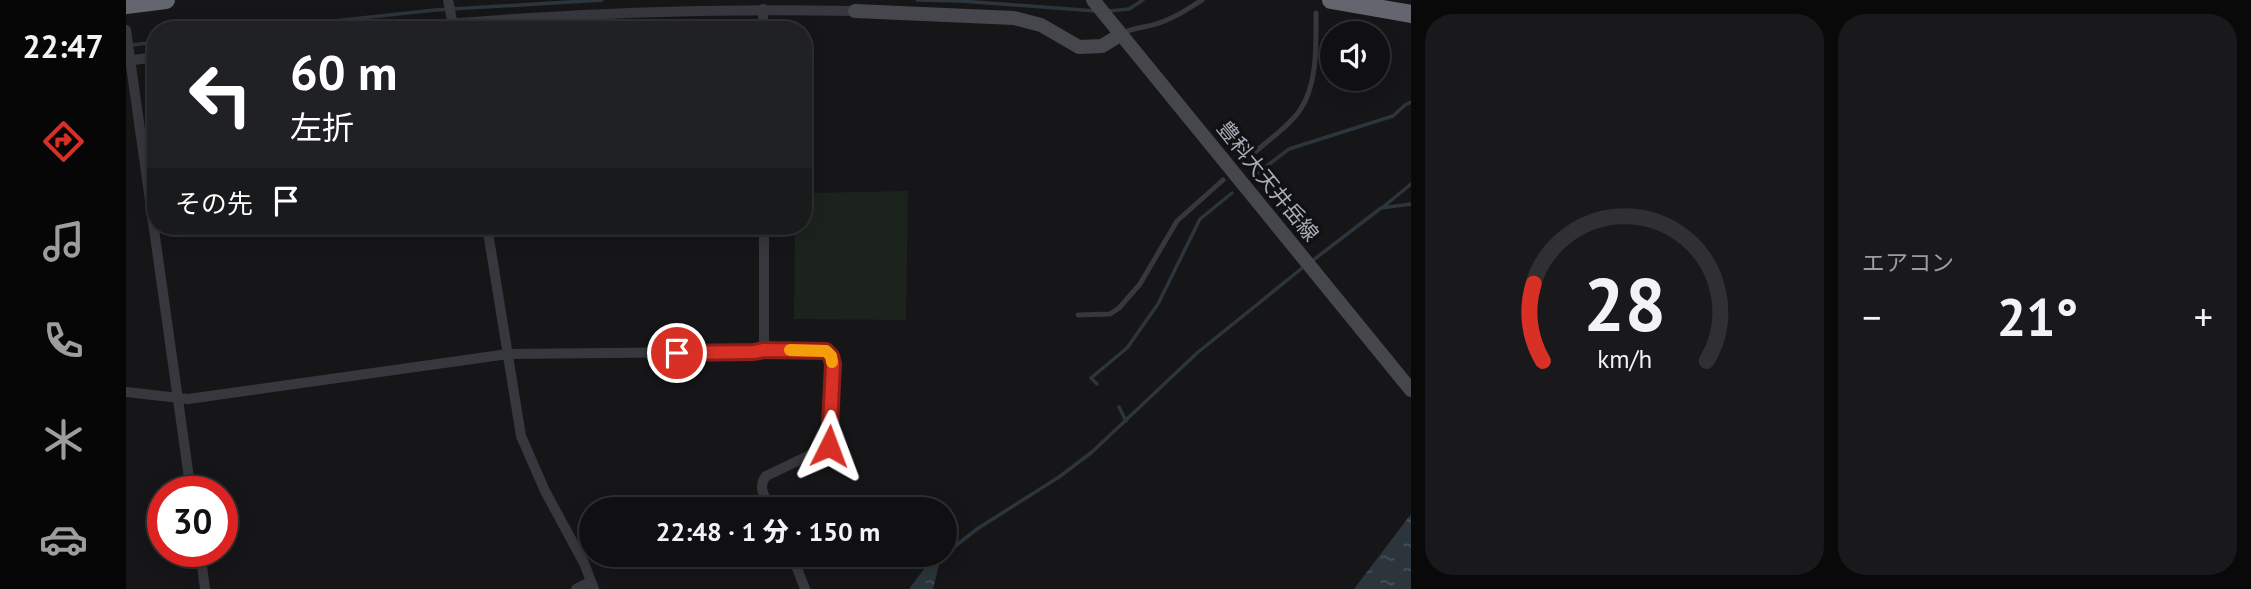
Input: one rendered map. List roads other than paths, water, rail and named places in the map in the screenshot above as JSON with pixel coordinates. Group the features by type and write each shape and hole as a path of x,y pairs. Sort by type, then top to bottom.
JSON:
{"highway":[{"path":"126,5 166,0"},
{"path":"1331,0 1411,14"}],"main road":[{"name":"豊科大天井岳線","path":"1095,2 1411,390"},
{"path":"855,11 1014,18 1041,25 1079,47 1102,46 1120,35"}],"street":[{"path":"449,1 452,21"},
{"path":"492,21 595,13 763,9 855,11"},
{"path":"763,9 763,21"},
{"path":"127,33 147,184"},
{"path":"129,59 147,58"},
{"path":"154,235 189,476"},
{"path":"488,235 521,436 545,491 584,563 592,585 576,589"},
{"path":"764,235 764,350"},
{"path":"126,391 188,399 508,354 826,351 833,364 829,446 766,476 761,482 765,497"},
{"path":"202,567 205,589"},
{"path":"797,567 805,589"}],"lane":[{"path":"1120,35 1134,27 1155,25 1202,0"},
{"path":"1242,163 1298,113 1306,100 1317,44 1317,13"},
{"path":"1078,315 1110,314 1119,309 1140,284 1177,221 1223,180"}],"water":[{"path":"1411,514 1411,589 1354,589"},
{"path":"926,567 938,567 933,589 909,589"}],"waterway":[{"path":"334,21 435,10 602,0"},
{"path":"917,0 1096,11"},
{"path":"1108,11 1129,9 1143,0"},
{"path":"563,21 577,20"},
{"path":"132,45 147,43"},
{"path":"1255,175 1289,149 1393,116 1411,102"},
{"path":"1383,207 1411,184"},
{"path":"1097,384 1091,378 1127,348 1158,304 1200,219 1232,193"},
{"path":"1312,261 1381,208 1411,204"},
{"path":"957,545 1092,452 1197,353 1306,265"},
{"path":"1119,407 1126,421"}]}
